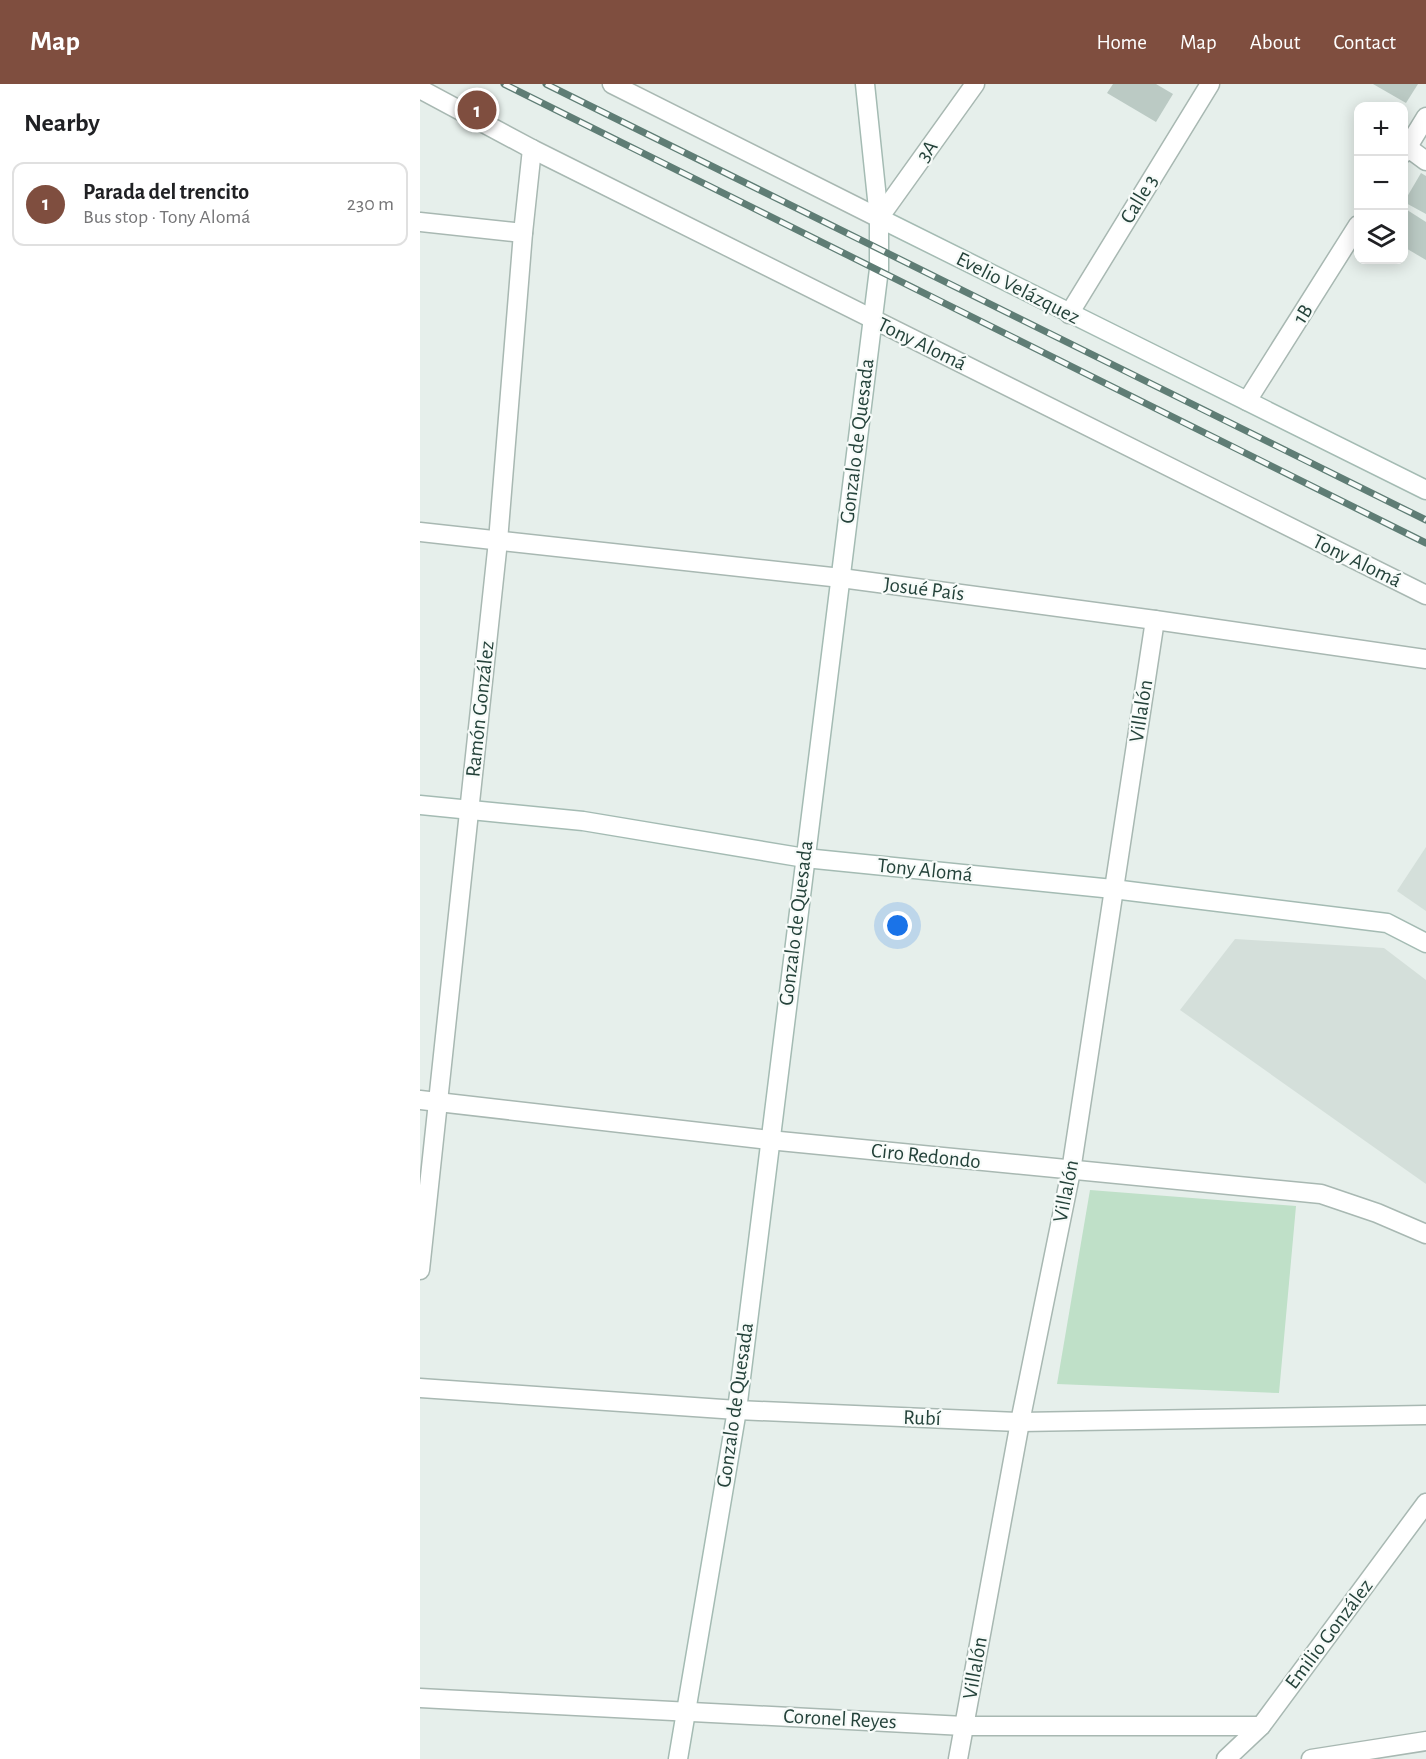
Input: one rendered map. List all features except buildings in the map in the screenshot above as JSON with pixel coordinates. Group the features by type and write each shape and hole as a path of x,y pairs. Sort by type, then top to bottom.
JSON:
{"street":[{"name":"Evelio Velázquez","path":"612,84 1069,314 1425,488"},
{"name":"Gonzalo de Quesada","path":"678,1759 737,1410 879,269 879,218 865,84"},
{"name":"3A","path":"879,218 975,84"},
{"name":"Calle 3","path":"1069,314 1210,84"},
{"name":"Tony Alomá","path":"420,89 532,148 1426,595"},
{"path":"1408,145 1426,117"},
{"name":"Ramón González","path":"420,1270 498,541 522,233 532,148"},
{"path":"1408,152 1426,161"},
{"path":"420,222 522,233"},
{"name":"1B","path":"1246,401 1354,233"},
{"name":"Josué País","path":"420,532 841,578 1426,659"},
{"name":"Villalón","path":"958,1759 1020,1422 1071,1171 1155,620"},
{"name":"Tony Alomá","path":"420,805 583,821 805,858 1113,889 1387,923 1426,943"},
{"name":"Ciro Redondo","path":"420,1100 769,1140 1321,1194 1377,1213 1426,1234"},
{"name":"Rubí","path":"420,1388 737,1410 1020,1422 1426,1415"},
{"name":"Emilio González","path":"1227,1759 1261,1726 1426,1503"},
{"name":"Coronel Reyes","path":"420,1698 964,1726 1261,1726"},
{"path":"1311,1759 1426,1741"}],"shaded area":[{"path":"1426,847 1426,911 1397,891"},
{"path":"1235,939 1384,948 1426,980 1426,1184 1180,1010"}],"green space":[{"path":"1090,1190 1296,1206 1279,1393 1057,1384"}],"railway":[{"path":"504,84 1426,543"},
{"path":"546,84 1426,520"}],"place":[{"name":"Parada del trencito","path":"477,110"}]}
